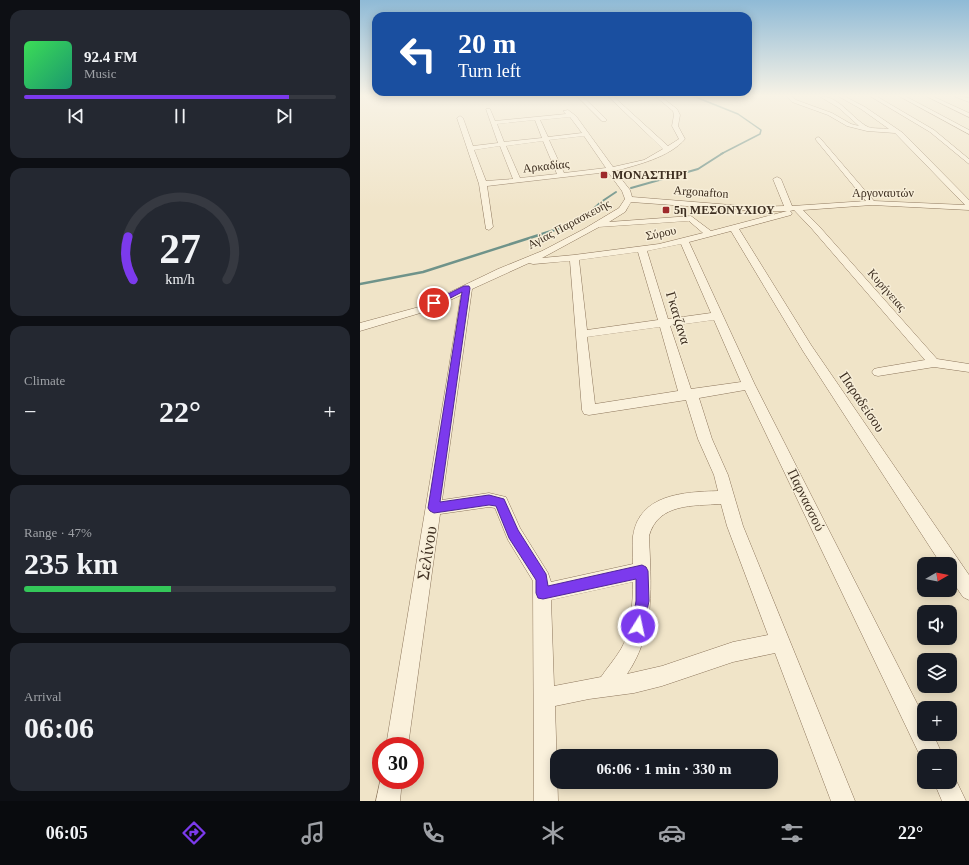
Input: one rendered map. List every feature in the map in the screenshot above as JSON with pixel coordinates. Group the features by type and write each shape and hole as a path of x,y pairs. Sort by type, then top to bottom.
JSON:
{"street":[{"path":"466,133 483,184 489,228"},
{"path":"497,133 517,180"},
{"path":"543,133 561,175"},
{"path":"649,133 668,149"},
{"path":"611,170 646,161 680,141 682,136 680,133"},
{"path":"898,133 968,207"},
{"path":"936,133 969,162"},
{"path":"472,148 586,134"},
{"name":"Αγίας Παρασκευής","path":"360,328 411,314 525,261 596,226 622,210 629,200 626,190 612,174 611,170 586,134"},
{"path":"940,136 947,137"},
{"path":"962,137 969,137"},
{"path":"818,139 872,203"},
{"name":"Αρκαδίας","path":"483,184 611,170"},
{"path":"777,179 792,209"},
{"name":"Argonafton","path":"629,200 756,209 792,209"},
{"name":"Αργοναυτών","path":"792,209 872,203 968,207"},
{"name":"Σύρου","path":"525,261 574,258 660,248 795,211 792,209"},
{"name":"Κυρήνειας","path":"792,209 815,227 934,363"},
{"path":"596,226 691,218 710,234"},
{"name":"Παραδείσου","path":"734,228 807,348 969,590"},
{"name":"Παρνασσού","path":"684,241 749,385 929,749"},
{"name":"Γκατζανα","path":"642,250 664,324 705,439 721,475 735,526 843,801"},
{"path":"574,258 589,410 749,385"},
{"name":"Σελίνου","path":"398,737 467,288"},
{"path":"581,334 717,316"},
{"path":"878,372 934,363 969,368"},
{"path":"606,687 630,652 638,626 642,601 641,536 645,522 654,512 667,504 691,498 726,497"},
{"path":"434,508 489,500 500,502 514,534 542,579 546,801"},
{"path":"543,593 642,571"},
{"path":"544,698 634,683 662,676 733,652 780,642"},
{"path":"388,801 390,789"},
{"path":"948,789 954,801"}],"waterway":[{"path":"721,154 760,133"},
{"path":"631,188 698,169 723,153"},
{"path":"565,227 580,221 601,202 616,192"},
{"path":"360,284 423,272 565,227"}],"place":[{"name":"ΜΟΝΑΣΤΗΡΙ","path":"604,175"},
{"name":"5η ΜΕΣΟΝΥΧΙΟΥ","path":"666,210"}],"route":[{"path":"434,303 467,288 434,508 489,500 500,502 514,534 542,579 543,593 642,571 642,601 638,626"}]}
